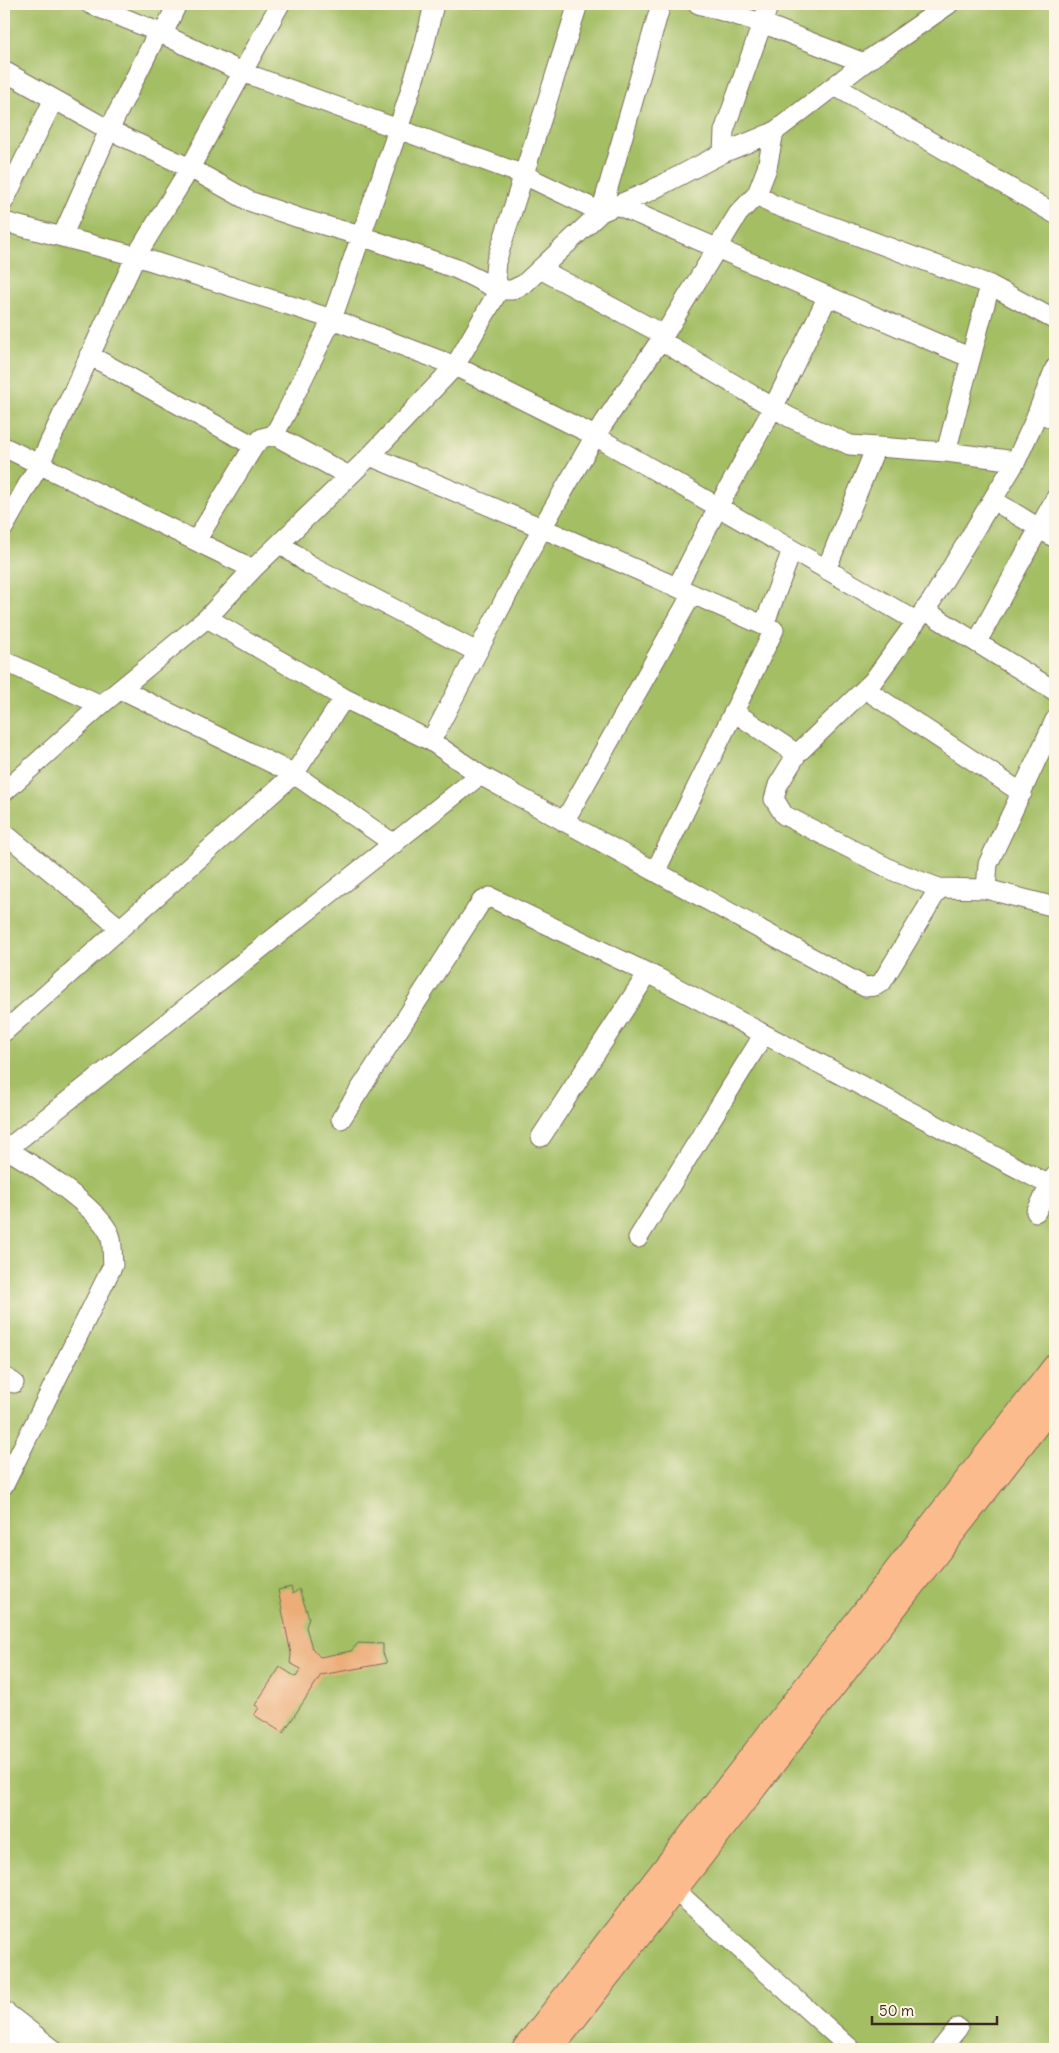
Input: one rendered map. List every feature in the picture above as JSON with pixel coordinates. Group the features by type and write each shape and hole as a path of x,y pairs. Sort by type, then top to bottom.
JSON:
{"main road":[{"path":"524,2049 1055,1366"},
{"path":"551,2049 1055,1402"}],"street":[{"path":"90,4 160,33 242,72 524,175 717,249 971,358"},
{"path":"62,238 110,130 177,4"},
{"path":"4,527 40,463 136,256 190,168 280,4"},
{"path":"274,435 332,319 398,130 424,47 434,4"},
{"path":"4,792 101,705 207,618 280,543 370,456 455,366 499,290 495,272 496,262 578,4"},
{"path":"609,208 662,4"},
{"path":"698,4 762,23 864,63"},
{"path":"723,153 724,131 769,4"},
{"path":"4,71 110,130 190,168 249,200 298,218 361,236 456,269 499,290 512,290 524,284 609,208 648,192 723,153 774,132 864,63 949,4"},
{"path":"835,86 1055,214"},
{"path":"4,201 54,99"},
{"path":"430,741 542,528 595,436 662,337 738,214 757,194 767,168 774,132"},
{"path":"757,194 772,204 990,285 1055,320"},
{"path":"4,222 136,256 332,319 455,366 595,436 826,570 977,642 1055,691"},
{"path":"540,269 662,337 773,408 850,445 946,452 1016,461"},
{"path":"946,452 990,285"},
{"path":"564,822 685,590 718,507 773,408 828,296"},
{"path":"89,355 254,446"},
{"path":"1055,368 1016,461 920,616 873,681 797,754 778,785 774,798 784,816 896,872 939,888 986,889 1055,907"},
{"path":"1038,412 1055,420"},
{"path":"196,541 254,446 262,438 274,435 349,476"},
{"path":"826,570 876,446"},
{"path":"4,447 254,569"},
{"path":"370,456 542,528 774,630 655,872"},
{"path":"977,642 1047,534 1055,499"},
{"path":"993,500 1047,534"},
{"path":"280,543 308,564 477,652"},
{"path":"764,625 792,550"},
{"path":"207,618 344,698 430,741 480,776 865,987 875,986 882,982 939,888"},
{"path":"4,661 101,705"},
{"path":"121,689 294,774 394,844"},
{"path":"865,689 1022,793"},
{"path":"4,1032 294,774 344,698"},
{"path":"734,712 797,754"},
{"path":"986,889 988,864 1055,720"},
{"path":"4,1485 113,1265 110,1236 102,1221 57,1183 5,1148 480,776"},
{"path":"4,833 120,928"},
{"path":"341,1119 481,902 490,897 648,973 1054,1184 1036,1212"},
{"path":"541,1137 648,973"},
{"path":"638,1238 764,1034"},
{"path":"675,1890 851,2049"},
{"path":"4,2011 53,2049"},
{"path":"941,2049 958,2028"},
{"path":"4,2033 25,2049"}],"green space":[{"path":"4,4 1055,4 1055,2049 4,2049"}],"building":[{"path":"291,1587 293,1594 299,1589 309,1617 306,1627 312,1648 320,1657 351,1651 358,1643 383,1644 383,1653 387,1663 321,1675 283,1733 254,1715 259,1708 255,1705 280,1667 296,1677 301,1669 290,1663 291,1654 278,1590"}]}
